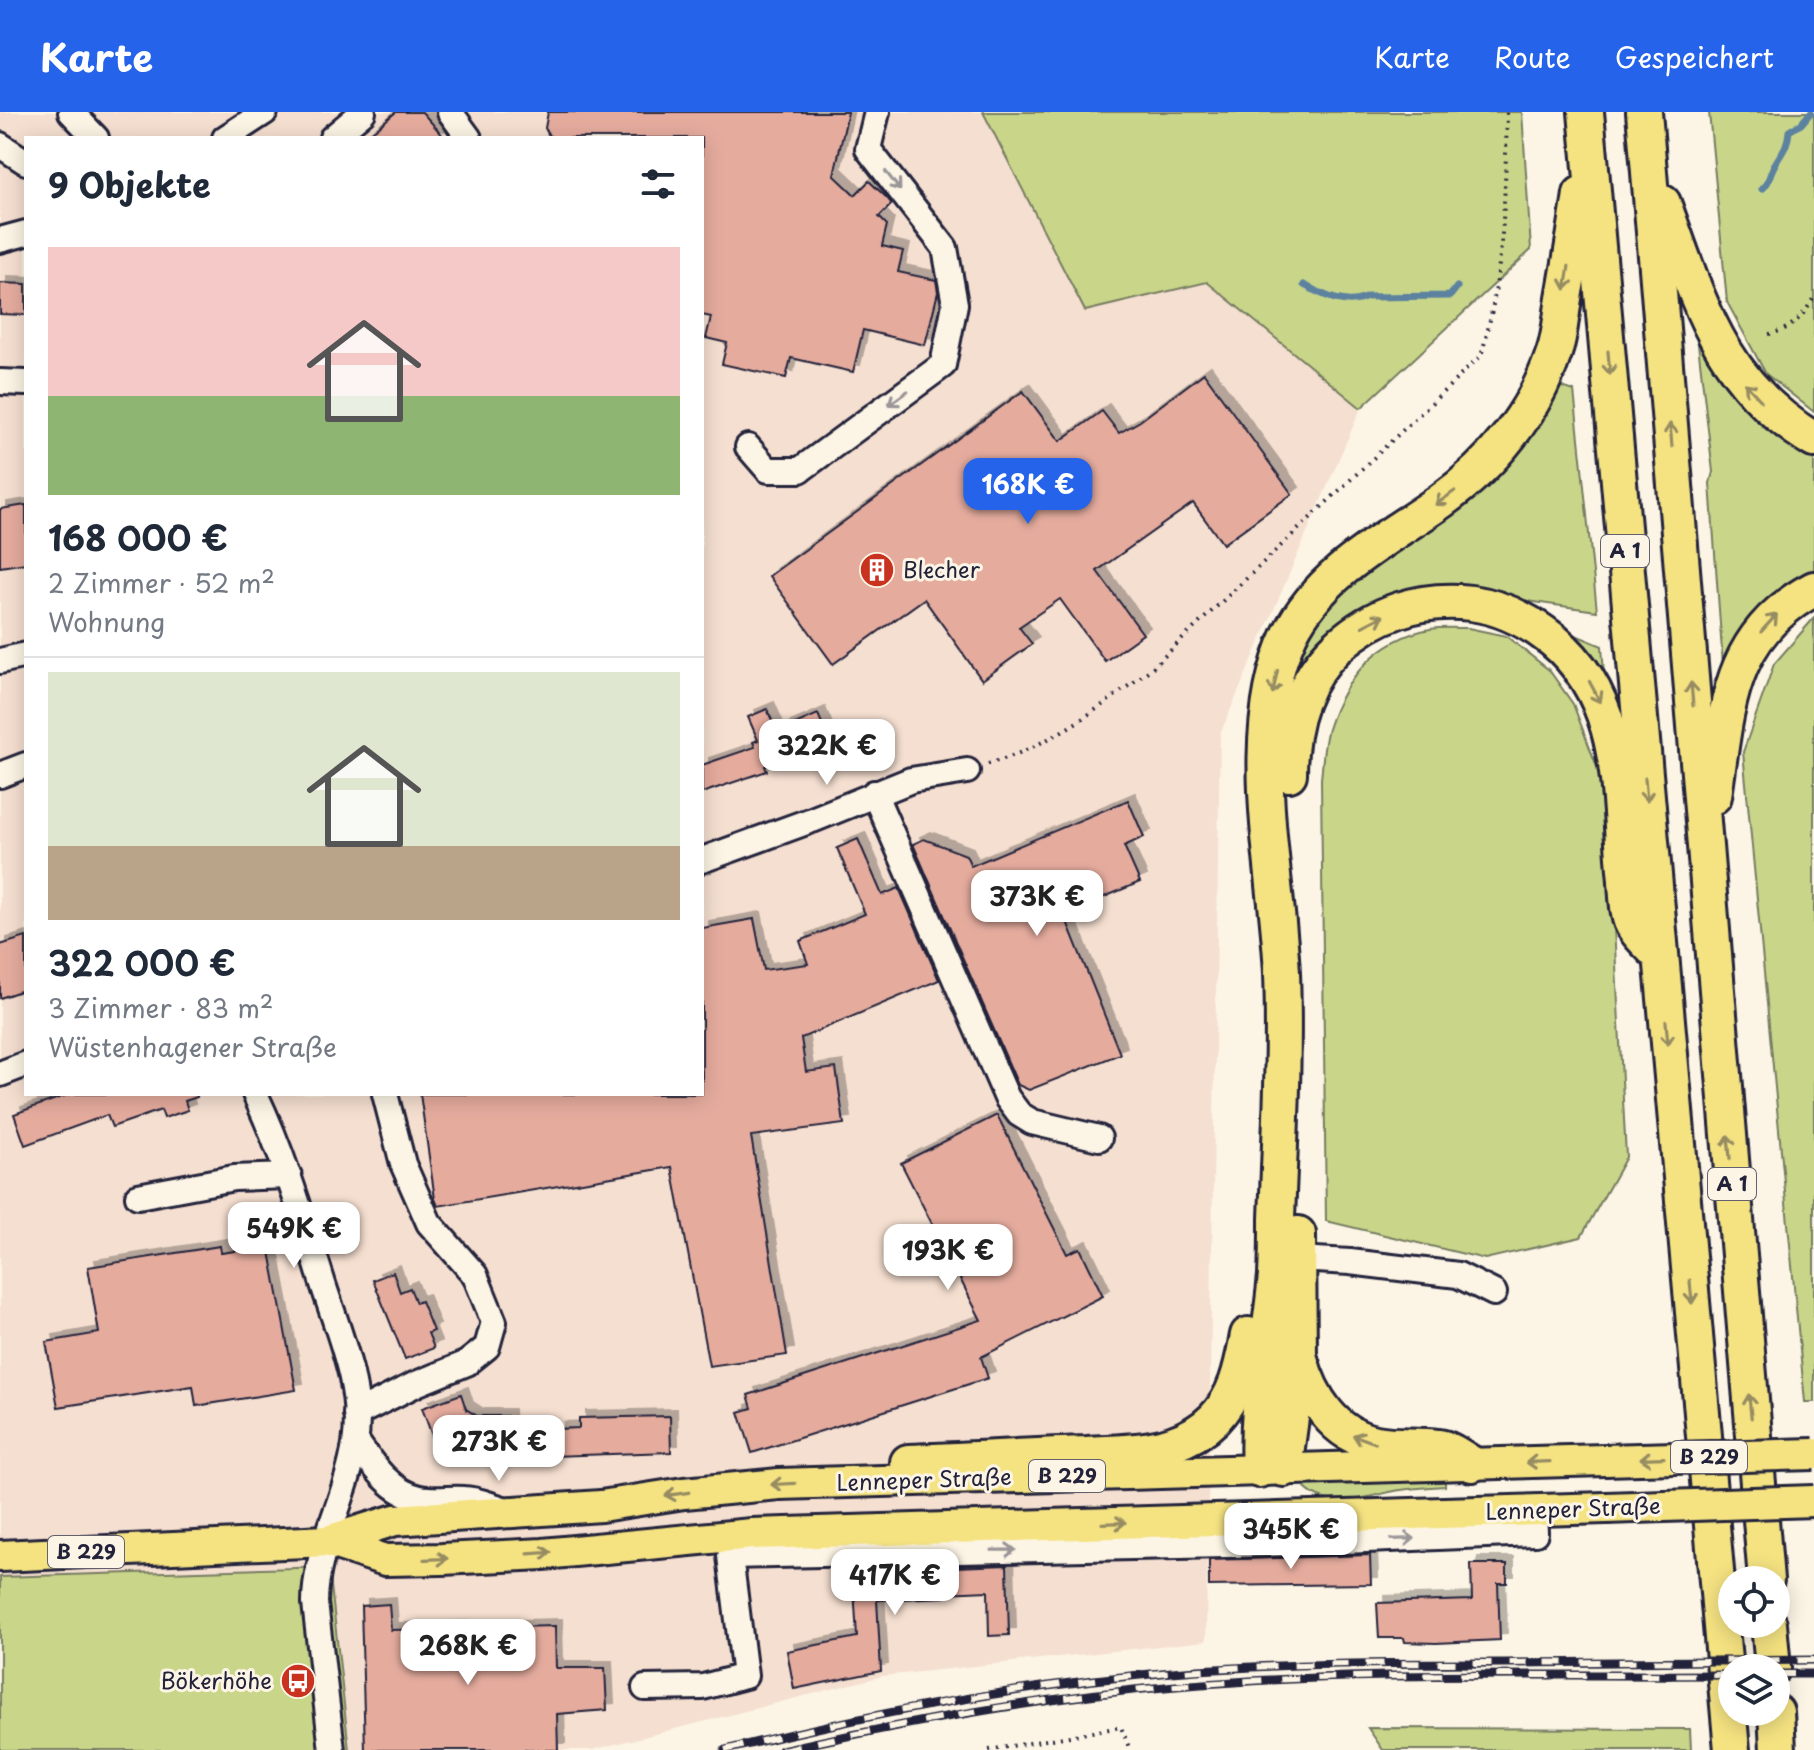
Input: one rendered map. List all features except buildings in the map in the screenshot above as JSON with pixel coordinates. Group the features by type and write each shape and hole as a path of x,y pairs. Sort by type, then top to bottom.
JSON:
{"highway":[{"name":"A 1","path":"1586,112 1732,1750"},
{"name":"A 1","path":"1644,112 1765,1566"},
{"path":"1472,1464 1441,1447 1415,1448 1372,1443 1351,1434 1325,1413 1305,1380 1299,1359 1287,1267 1282,978 1266,796 1270,704 1281,654 1292,629 1330,581 1370,548 1470,479 1493,457 1529,406 1556,350 1589,146"},
{"path":"1649,166 1707,320 1723,351 1745,383 1768,408 1814,440"},
{"path":"1705,855 1729,694 1739,666 1770,621 1789,604 1814,589"},
{"path":"1272,1470 1257,1433 1287,1267 1299,968 1290,830 1289,745 1299,704 1315,673 1354,632 1368,622 1401,609 1427,604 1484,605 1520,618 1566,652 1600,699 1607,720 1615,759 1630,921 1660,956"},
{"path":"908,1462 1134,1453 1190,1437 1211,1422 1233,1393 1242,1367 1249,1327 1287,1267"},
{"path":"1272,1470 1299,1359"},
{"path":"1777,1726 1778,1750"}],"main road":[{"name":"Lenneper Straße","path":"0,1556 327,1541 395,1520 601,1506 779,1484 1814,1454"},
{"path":"875,1481 908,1462"},
{"path":"1271,1518 1272,1470"},
{"name":"Lenneper Straße","path":"327,1541 385,1560 428,1559 543,1554 752,1534 1814,1501"}],"street":[{"path":"71,112 94,136"},
{"path":"228,136 265,112"},
{"path":"334,136 363,112"},
{"path":"450,112 468,136"},
{"path":"748,447 768,470 800,470 943,365 955,304 945,248 868,149 877,112"},
{"path":"0,145 24,161"},
{"path":"0,240 24,234"},
{"path":"0,382 24,383"},
{"path":"0,661 24,655"},
{"path":"0,775 24,766"},
{"path":"704,859 911,780 967,771"},
{"path":"874,793 1007,1098 1019,1114 1032,1122 1099,1138"},
{"path":"0,1074 24,1065"},
{"path":"256,1096 289,1176 347,1359 356,1414 356,1441 344,1493 315,1579 332,1750"},
{"path":"356,1414 467,1363 487,1347 494,1322 475,1275 429,1223 403,1164 386,1096"},
{"path":"138,1196 234,1178 289,1176"},
{"path":"1287,1267 1350,1262 1458,1275 1494,1293"},
{"path":"356,1441 374,1466 406,1494 432,1500 467,1499 518,1513"},
{"path":"645,1688 703,1687 745,1676 730,1556 1270,1544 1535,1533 1534,1510"}],"path":[{"path":"967,771 1017,756 1095,713 1152,668 1481,356 1494,305 1506,175 1507,112"},
{"path":"1769,334 1788,329 1796,323 1814,297"},
{"path":"989,1750 1121,1727 1130,1750"}],"shaded area":[{"path":"0,112 983,112 1085,310 1206,282 1361,408 1220,734 1206,1641 883,1676 592,1750 349,1750 328,1567 0,1577"}],"green space":[{"path":"983,112 1522,112 1531,250 1361,408 1207,282 1085,311"},
{"path":"1709,112 1814,112 1814,412 1766,374 1727,302"},
{"path":"1696,327 1814,451 1814,572 1808,574 1723,666 1710,483 1713,472"},
{"path":"1556,385 1574,391 1597,611 1513,599 1454,586 1294,683 1287,677 1311,623"},
{"path":"1814,618 1814,1402 1805,1402 1743,752 1774,664"},
{"path":"1468,628 1506,636 1549,670 1573,704 1607,793 1626,1157 1581,1237 1485,1259 1326,1221 1321,779 1326,735 1353,678 1379,652 1411,634 1430,629"},
{"path":"1561,629 1602,646 1604,674 1599,674"},
{"path":"1445,1481 1445,1486 1339,1501 1315,1495 1305,1488 1309,1482"},
{"path":"329,1567 349,1750 0,1750 0,1577"},
{"path":"1368,1728 1690,1729 1691,1750 1383,1750"}],"waterway":[{"path":"1762,189 1785,148 1789,131 1801,124 1811,112"},
{"path":"1304,285 1343,301 1367,297 1450,296 1457,287"}],"railway":[{"path":"725,1750 947,1702 1059,1684 1172,1672 1338,1664 1814,1660"},
{"path":"1790,1674 1814,1674"},
{"path":"782,1750 978,1711 1176,1686 1384,1676 1718,1675"}],"place":[{"name":"Blecher","path":"877,570"},
{"name":"Bökerhöhe","path":"298,1681"}]}
